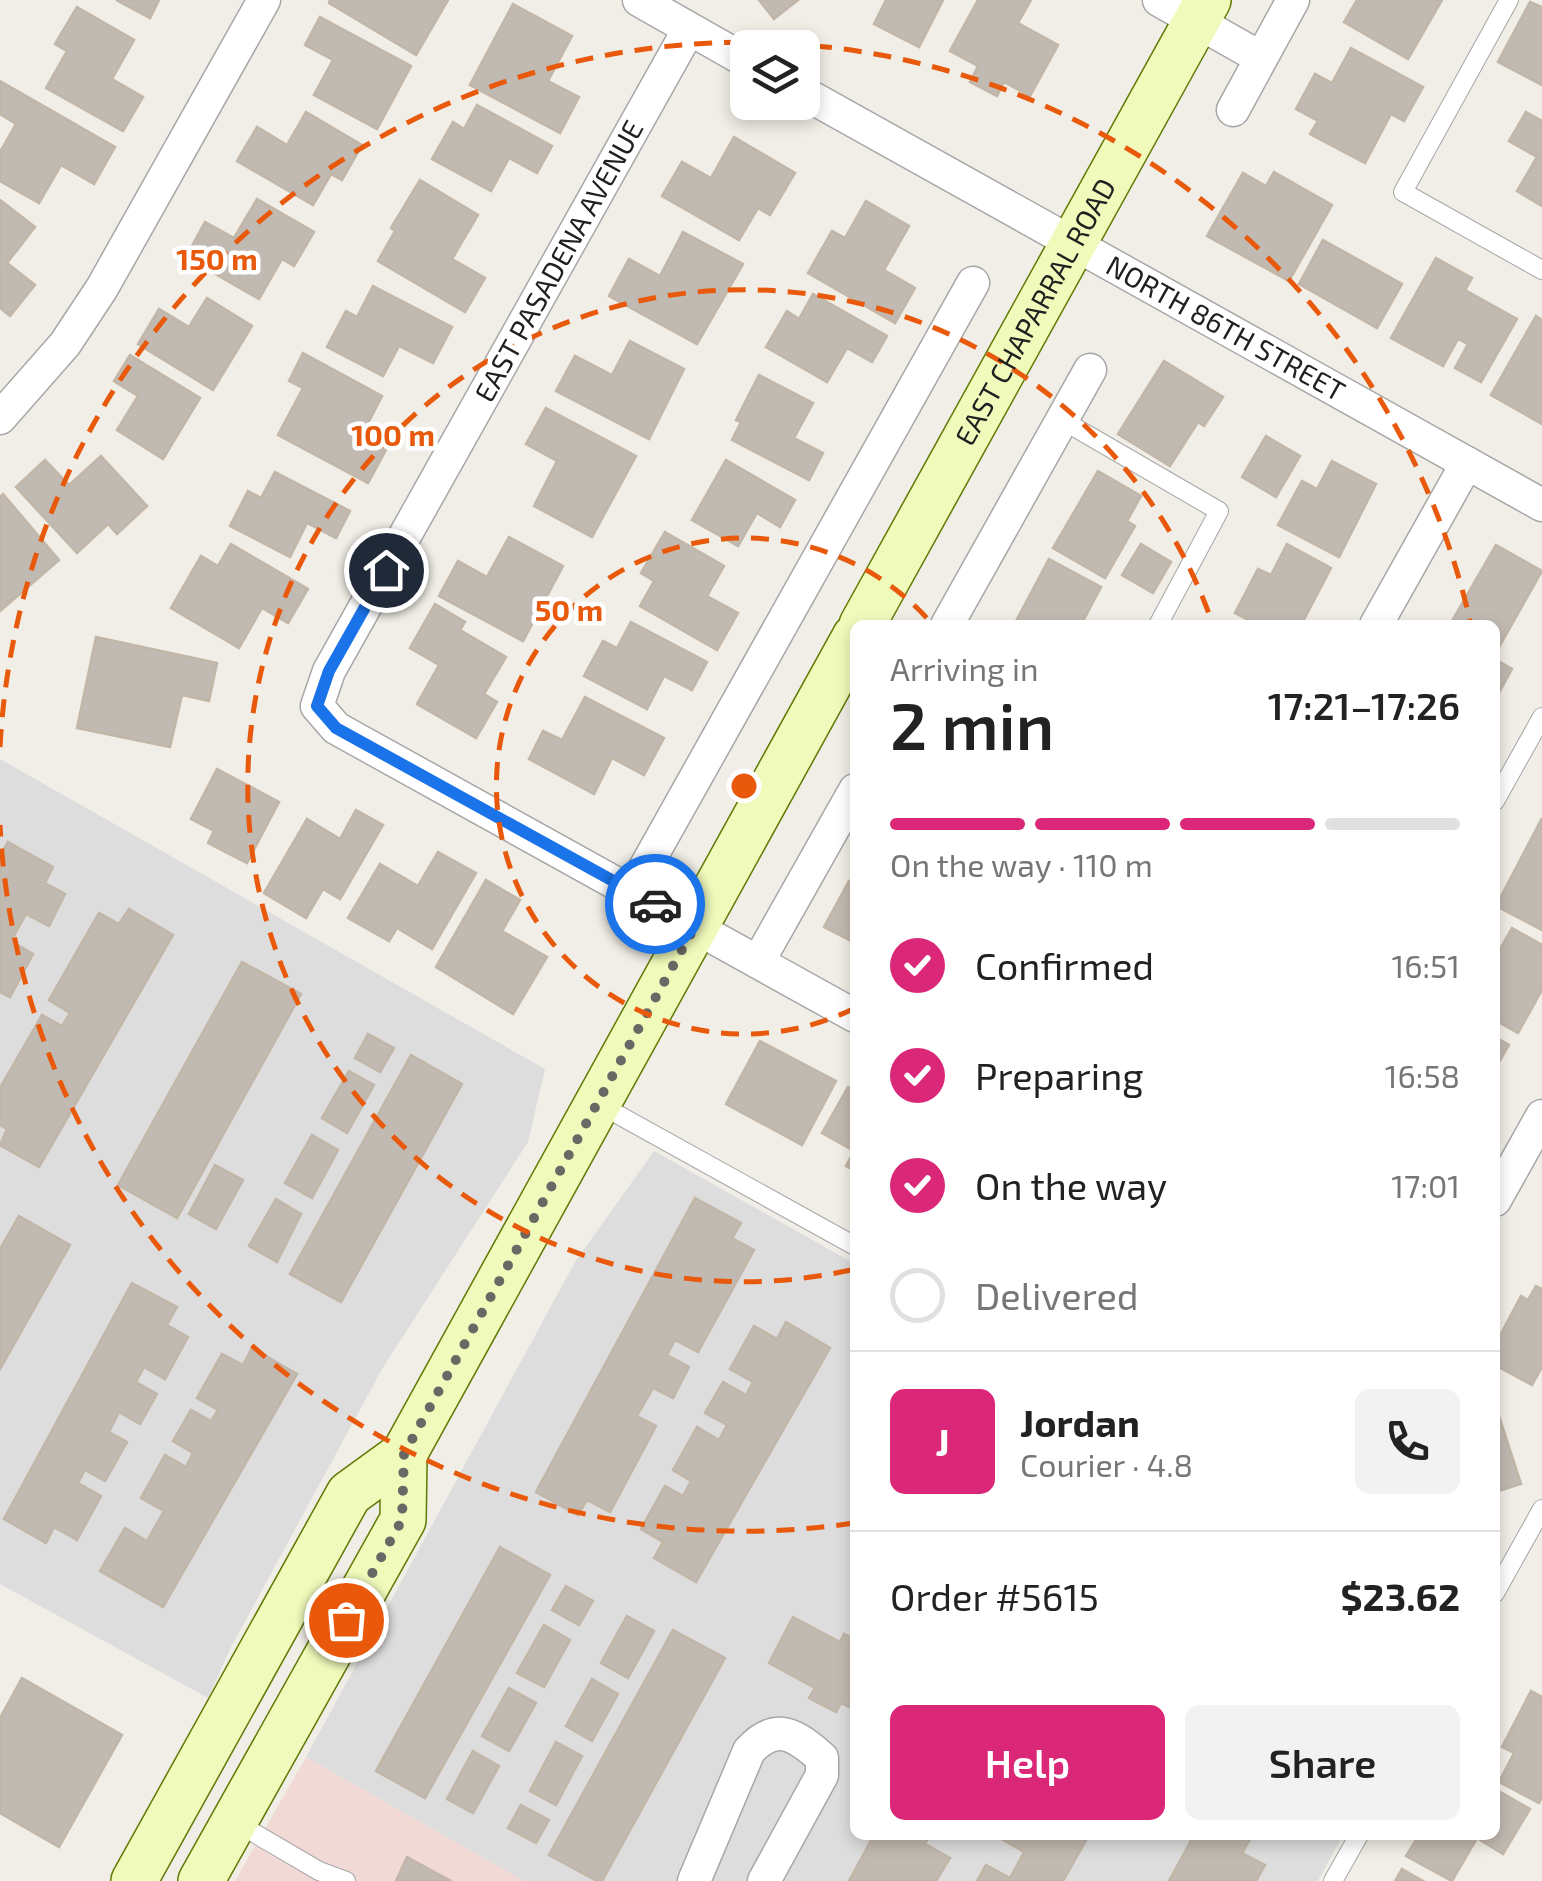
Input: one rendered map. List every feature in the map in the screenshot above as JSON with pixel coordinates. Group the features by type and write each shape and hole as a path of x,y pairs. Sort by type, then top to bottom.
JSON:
{"main road":[{"name":"EAST CHAPARRAL ROAD","path":"865,620 1074,244 1188,7"},
{"path":"134,1881 349,1494 404,1454 850,647"},
{"path":"201,1881 402,1520 404,1454"}],"street":[{"path":"0,418 65,344 102,288 264,0"},
{"path":"639,0 730,52"},
{"path":"1233,110 1293,0"},
{"path":"1188,7 1262,58"},
{"name":"EAST PASADENA AVENUE","path":"632,891 336,728 317,706 329,671 689,29"},
{"name":"NORTH 86TH STREET","path":"820,102 1542,505"},
{"path":"850,1013 632,891 973,283"},
{"path":"950,620 1090,370"},
{"path":"1379,620 1467,462"},
{"path":"758,962 850,799"},
{"path":"1500,1191 1542,1116"},
{"path":"694,1881 749,1752 762,1736 781,1733 802,1740 822,1758 822,1775 764,1881"}],"lane":[{"path":"1509,0 1403,192 1542,270"},
{"path":"1062,420 1219,510 1161,620"},
{"path":"1500,792 1542,718"},
{"path":"596,1103 850,1243"},
{"path":"1500,1584 1542,1510"},
{"path":"234,1822 319,1878 346,1881"},
{"path":"1333,1881 1356,1840"}],"shaded area":[{"path":"0,759 545,1069 528,1142 382,1369 230,1649 208,1698 0,1584"},
{"path":"654,1151 850,1261 850,1840 1340,1840 1318,1881 524,1881 306,1757 575,1262"},
{"path":"306,1757 524,1881 235,1881"}],"building":[{"path":"116,0 159,0 150,18"},
{"path":"448,0 416,55 329,3"},
{"path":"759,0 798,0 774,19"},
{"path":"886,0 943,0 919,47 874,24"},
{"path":"978,0 1031,0 1018,23 1058,45 1030,96 1004,82 997,96 970,82 978,66 950,51"},
{"path":"1357,0 1442,0 1408,59 1344,22"},
{"path":"1530,2 1542,7 1542,85 1498,62"},
{"path":"513,4 572,36 548,81 579,97 560,133 470,85"},
{"path":"77,7 134,40 112,79 143,97 123,131 46,88 67,51 55,44"},
{"path":"320,17 411,66 377,129 314,95 333,60 305,45"},
{"path":"1351,48 1423,87 1404,121 1391,114 1365,163 1310,134 1318,121 1296,109 1315,74 1332,83"},
{"path":"0,81 115,147 94,184 61,165 39,203 0,181 0,152 16,124 0,114"},
{"path":"477,105 552,146 537,173 509,158 491,191 432,159 453,122 464,129"},
{"path":"306,112 362,145 342,180 331,174 313,205 237,161 257,127 287,145"},
{"path":"1526,112 1542,121 1542,206 1517,191 1537,157 1509,141"},
{"path":"734,137 795,173 770,215 758,208 739,240 662,196 682,162 711,178"},
{"path":"1274,172 1332,205 1289,281 1207,236 1243,173 1266,186"},
{"path":"420,180 478,215 452,259 485,278 465,312 378,261 395,231 391,228"},
{"path":"257,199 314,232 294,266 282,259 259,299 186,257 205,222 234,238"},
{"path":"0,200 35,227 7,263 35,285 10,316 0,308"},
{"path":"866,201 909,226 884,270 915,288 895,323 808,273 832,231 845,238"},
{"path":"683,232 743,264 697,344 609,296 629,259 660,276"},
{"path":"1323,240 1402,284 1377,328 1299,284"},
{"path":"1436,258 1472,278 1465,290 1517,319 1481,382 1455,368 1468,344 1458,339 1443,366 1391,338"},
{"path":"373,286 452,327 433,363 399,346 383,376 327,347 346,311 357,317"},
{"path":"813,294 887,336 872,362 847,348 827,382 766,347 787,311 799,319"},
{"path":"207,298 252,326 213,390 138,344 159,309 189,327"},
{"path":"1536,316 1542,320 1542,424 1491,395"},
{"path":"630,341 684,369 649,439 556,391 575,356 612,375"},
{"path":"303,353 382,396 362,435 387,448 368,483 278,435 303,388 289,381"},
{"path":"130,355 200,398 163,459 117,430 138,396 114,381"},
{"path":"1164,361 1223,397 1204,426 1198,422 1170,466 1118,434"},
{"path":"759,375 813,403 794,438 823,453 809,480 732,440 741,422 736,420"},
{"path":"546,408 636,456 592,537 534,506 557,461 526,444"},
{"path":"1266,436 1300,456 1276,497 1242,477"},
{"path":"101,456 147,506 117,534 108,524 77,553 16,487 45,460 69,485"},
{"path":"726,460 795,500 780,527 757,513 738,546 692,520"},
{"path":"1332,461 1376,484 1339,557 1278,525 1302,481 1317,489"},
{"path":"1098,471 1141,496 1127,521 1135,526 1105,578 1053,548"},
{"path":"275,472 350,511 336,538 307,523 290,557 230,526 248,491 261,498"},
{"path":"3,494 59,560 0,611 0,497"},
{"path":"665,532 724,566 707,596 738,613 717,650 640,606 654,581 641,573"},
{"path":"509,537 563,566 523,641 439,596 458,561 487,577"},
{"path":"231,544 308,589 288,623 262,608 239,648 171,608 201,556 218,566"},
{"path":"1141,544 1171,562 1153,593 1122,575"},
{"path":"1287,544 1331,568 1304,620 1248,620 1235,613 1258,569 1271,575"},
{"path":"1496,545 1542,571 1500,645 1500,620 1453,620"},
{"path":"1049,559 1101,587 1084,620 1017,620"},
{"path":"435,604 465,622 460,630 506,657 484,694 497,702 476,738 417,704 439,665 410,648"},
{"path":"631,622 707,662 692,690 664,676 647,709 584,676 603,641 617,648"},
{"path":"96,637 217,663 209,701 182,695 170,747 77,728"},
{"path":"1500,662 1512,669 1500,691"},
{"path":"585,697 664,738 644,775 612,758 594,794 529,759 543,731 562,740"},
{"path":"217,769 279,802 247,863 208,843 214,831 191,819"},
{"path":"356,810 383,825 340,899 323,889 306,918 264,893 307,819 340,839"},
{"path":"1542,818 1542,930 1500,908 1500,898"},
{"path":"8,842 53,867 45,883 65,894 49,926 26,914 11,941 33,954 10,997 0,992 0,856"},
{"path":"438,852 476,873 432,949 397,928 389,941 348,918 380,864 418,886"},
{"path":"486,880 520,900 502,931 547,957 513,1014 436,967"},
{"path":"849,881 850,882 850,940 824,927"},
{"path":"129,909 173,935 39,1167 0,1145 7,1129 0,1125 0,1088 42,1015 62,1026 70,1013 49,1000 99,913 119,924"},
{"path":"1512,928 1542,945 1542,990 1518,1033 1500,1023 1500,949"},
{"path":"242,962 301,994 177,1218 118,1185"},
{"path":"368,1034 394,1048 380,1072 355,1058"},
{"path":"1500,1040 1509,1045 1500,1060"},
{"path":"760,1041 836,1081 802,1145 726,1104"},
{"path":"411,1055 462,1084 341,1302 290,1274"},
{"path":"349,1071 374,1085 347,1133 322,1118"},
{"path":"848,1087 850,1088 850,1149 822,1133"},
{"path":"312,1135 338,1150 312,1198 285,1183"},
{"path":"215,1165 243,1180 216,1229 189,1214"},
{"path":"695,1198 741,1223 732,1238 754,1250 698,1352 675,1340 667,1355 689,1367 673,1398 653,1388 637,1416 656,1426 610,1512 587,1500 578,1515 536,1492"},
{"path":"276,1199 301,1214 277,1262 249,1246"},
{"path":"19,1216 70,1245 0,1369 0,1249"},
{"path":"132,1283 177,1307 167,1325 188,1337 165,1379 144,1367 136,1382 157,1394 140,1424 119,1412 109,1432 127,1442 105,1481 85,1470 78,1483 101,1496 77,1540 54,1527 46,1543 4,1519"},
{"path":"1536,1286 1542,1289 1542,1367 1532,1385 1500,1368 1500,1336 1521,1296 1528,1300"},
{"path":"786,1322 830,1348 696,1582 654,1558 663,1542 641,1529 665,1486 683,1496 691,1481 673,1470 697,1427 719,1440 727,1425 705,1413 723,1382 746,1395 753,1382 730,1369 754,1326 777,1339"},
{"path":"252,1348 297,1374 163,1607 100,1571 125,1528 147,1541 164,1511 141,1498 165,1455 186,1467 193,1453 173,1441 191,1410 211,1421 218,1410 197,1398 222,1354 243,1365"},
{"path":"1500,1419 1521,1484 1500,1490"},
{"path":"500,1547 550,1575 425,1798 376,1771"},
{"path":"566,1586 593,1601 579,1625 552,1610"},
{"path":"627,1616 654,1631 628,1678 601,1663"},
{"path":"793,1617 840,1642 844,1634 850,1637 850,1708 841,1703 836,1712 809,1698 815,1688 769,1663"},
{"path":"544,1625 570,1640 544,1687 517,1673"},
{"path":"673,1630 725,1658 602,1881 597,1881 549,1855"},
{"path":"22,1678 122,1735 59,1847 0,1813 0,1718"},
{"path":"592,1679 618,1694 592,1741 566,1726"},
{"path":"509,1688 536,1703 509,1751 482,1736"},
{"path":"1531,1691 1542,1697 1539,1803 1500,1783 1514,1753 1502,1747"},
{"path":"556,1742 582,1756 556,1805 530,1791"},
{"path":"473,1751 499,1766 473,1813 447,1799"},
{"path":"1500,1792 1530,1809 1503,1854 1480,1840 1500,1840"},
{"path":"521,1805 549,1820 536,1843 508,1828"},
{"path":"871,1840 927,1840 925,1844 950,1858 936,1881 849,1881"},
{"path":"1003,1840 1086,1840 1063,1881 977,1881 986,1865 1010,1878 1024,1852"},
{"path":"1191,1840 1250,1840 1242,1853 1265,1865 1256,1881 1169,1881"},
{"path":"1416,1840 1476,1840 1452,1881 1406,1856"},
{"path":"407,1857 451,1881 396,1881"},
{"path":"1402,1869 1423,1881 1395,1881"}],"way so far":[{"path":"346,1620 402,1520 404,1454 695,926 655,904"}],"route":[{"path":"386,570 329,671 317,706 336,728 655,904"}]}
